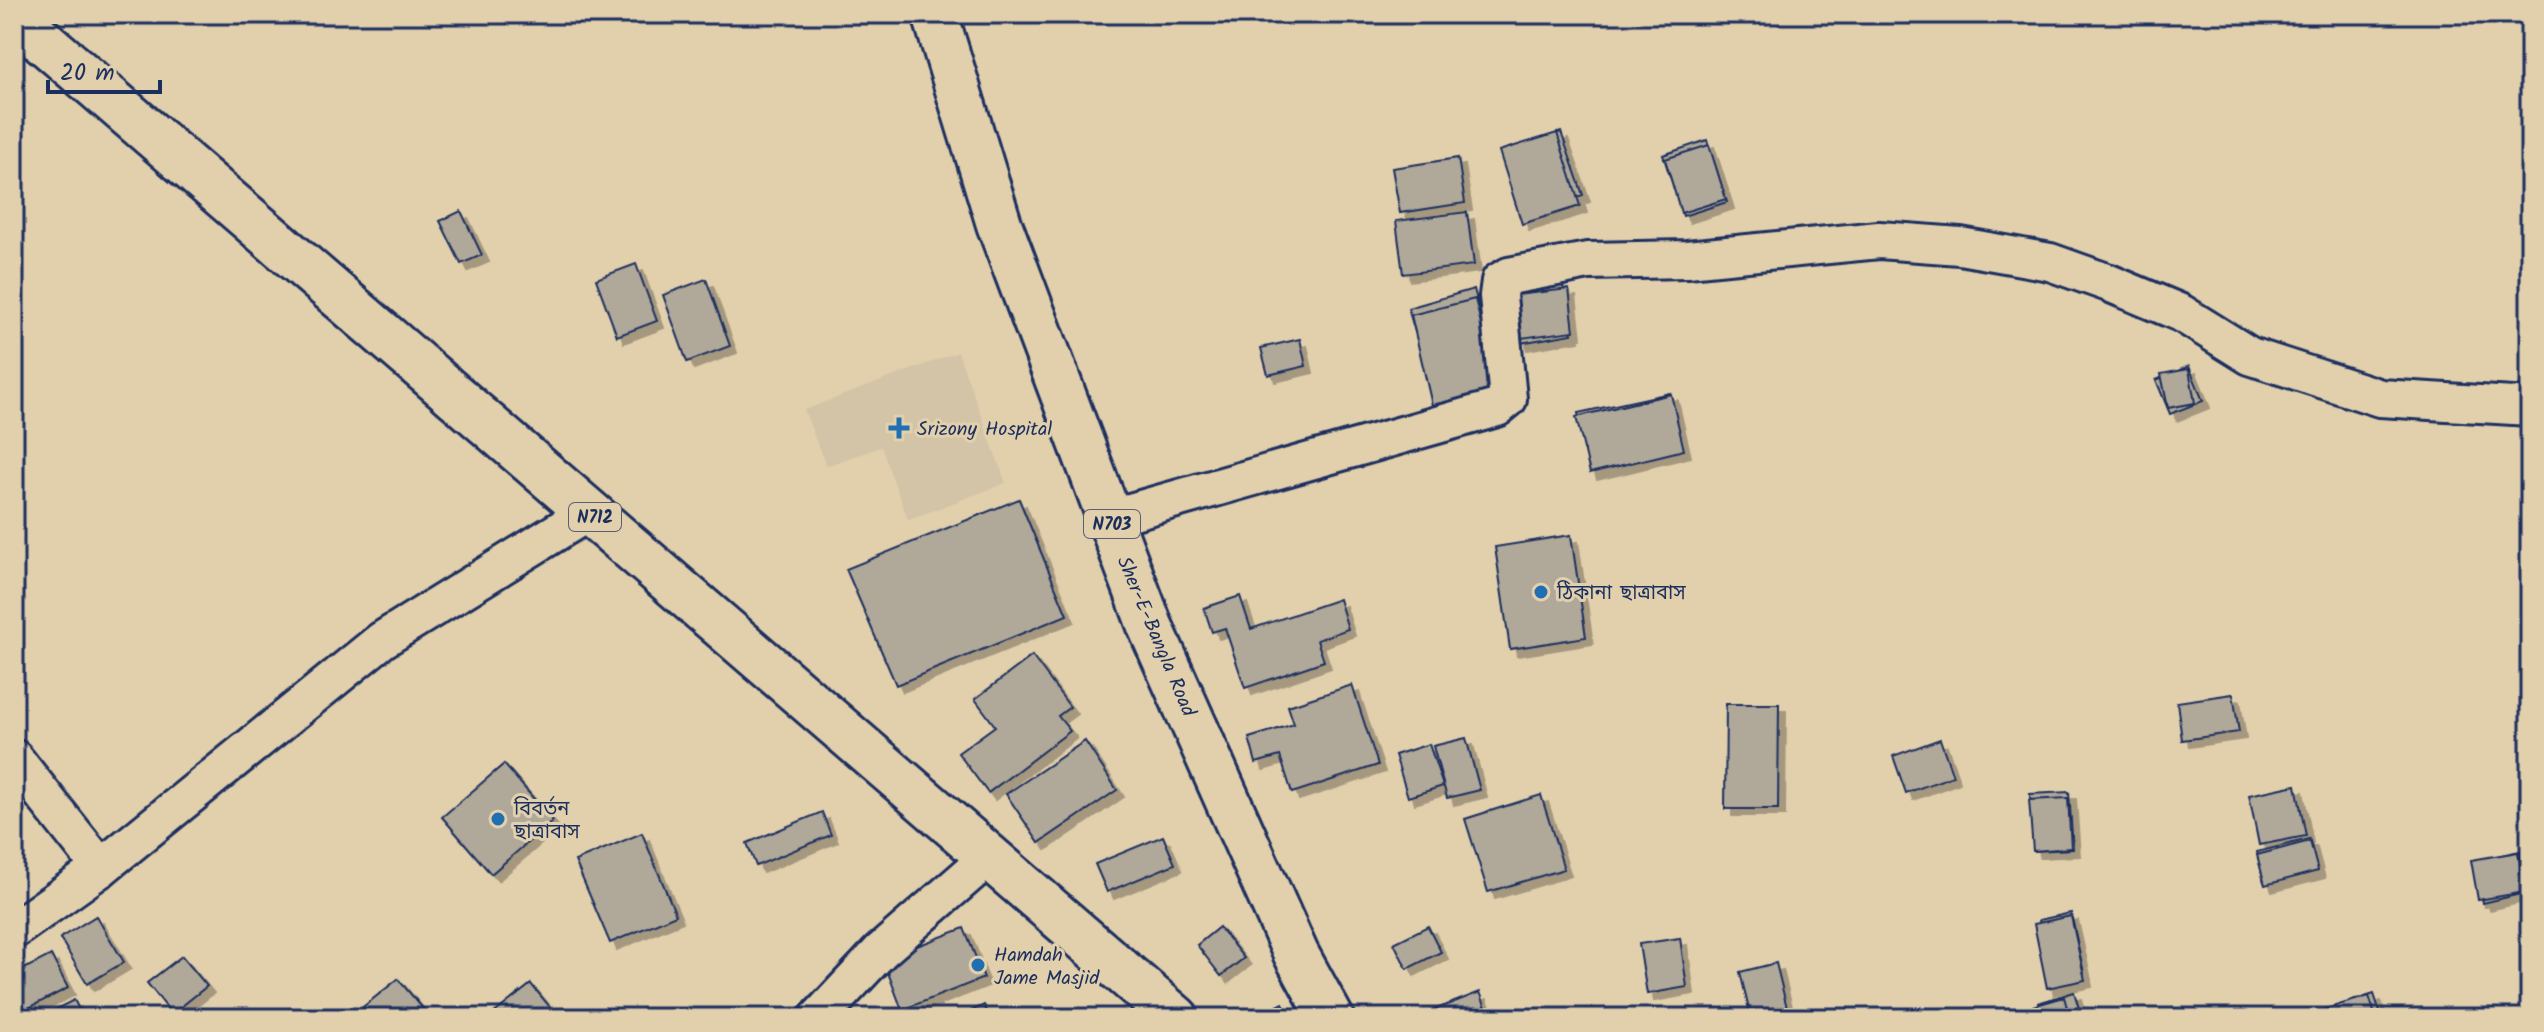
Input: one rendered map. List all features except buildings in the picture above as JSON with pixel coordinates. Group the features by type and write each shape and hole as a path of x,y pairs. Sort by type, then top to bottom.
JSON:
{"highway":[{"name":"Sher-E-Bangla Road","path":"935,14 999,224 1162,654 1296,954 1331,1018"},
{"name":"N712","path":"14,16 1176,1018"}],"street":[{"path":"1109,518 1497,408 1508,399 1498,296 1500,281 1523,273 1588,261 1687,259 1879,240 1960,246 2050,262 2080,272 2181,313 2250,356 2380,398 2530,407"},
{"path":"14,930 101,868 382,640 589,512"},
{"path":"14,758 101,868"},
{"path":"818,1018 881,951 989,857"}],"shaded area":[{"name":"Srizony Hospital","path":"958,352 1006,483 908,520 881,447 826,466 804,410"}],"place":[{"name":"Srizony Hospital","path":"899,428"},
{"name":"ঠিকানা ছাত্রাবাস","path":"1541,592"},
{"name":"বিবর্তন ছাত্রাবাস","path":"498,819"},
{"name":"Hamdah Jame Masjid","path":"978,965"}]}
